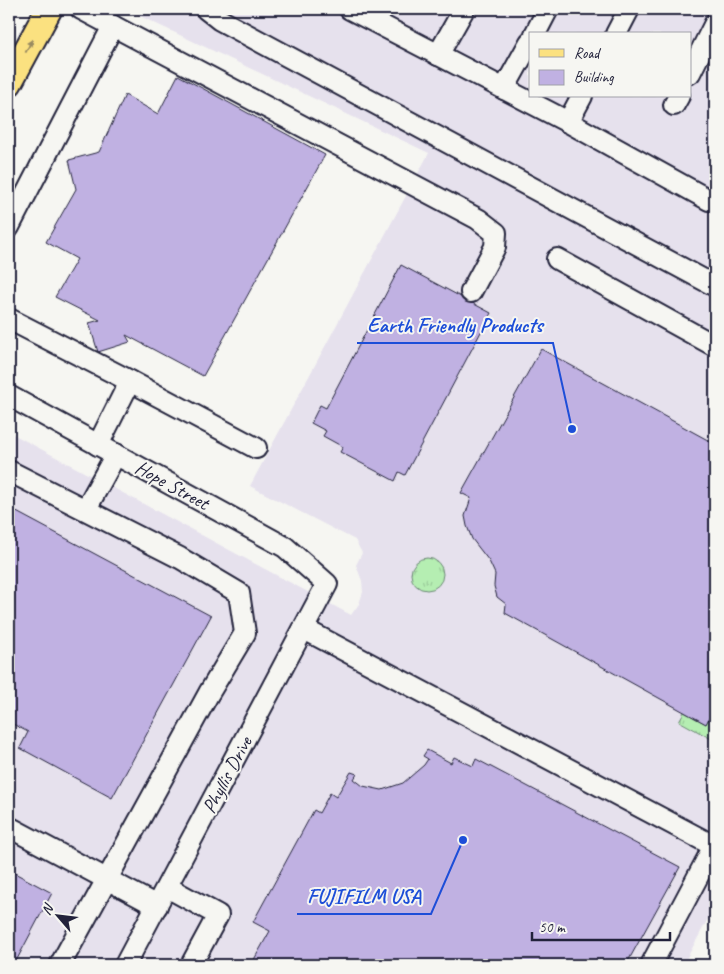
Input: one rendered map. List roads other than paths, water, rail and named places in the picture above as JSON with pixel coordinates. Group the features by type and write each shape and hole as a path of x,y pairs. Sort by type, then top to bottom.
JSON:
{"main road":[{"path":"9,83 49,9"}],"street":[{"path":"81,9 484,224 496,233 495,247 471,292"},
{"path":"206,9 220,20 715,286"},
{"path":"350,9 379,15 438,55 568,122 709,200"},
{"path":"438,55 464,9"},
{"path":"536,32 548,9"},
{"path":"617,32 629,9"},
{"path":"692,69 715,23"},
{"path":"9,227 113,26"},
{"path":"504,89 529,44"},
{"path":"568,122 581,98"},
{"path":"557,259 715,346"},
{"path":"9,319 256,448"},
{"path":"86,510 130,381"},
{"name":"Hope Street","path":"9,396 286,547 327,584"},
{"path":"9,471 180,558 239,593 245,633 209,693 60,965"},
{"name":"Phyllis Drive","path":"125,965 327,584"},
{"path":"304,629 714,846 651,965"},
{"path":"9,827 157,906"},
{"path":"167,887 218,915 192,965"}],"place":[{"name":"Earth Friendly Products","path":"572,429"},
{"name":"FUJIFILM USA","path":"463,840"}]}
